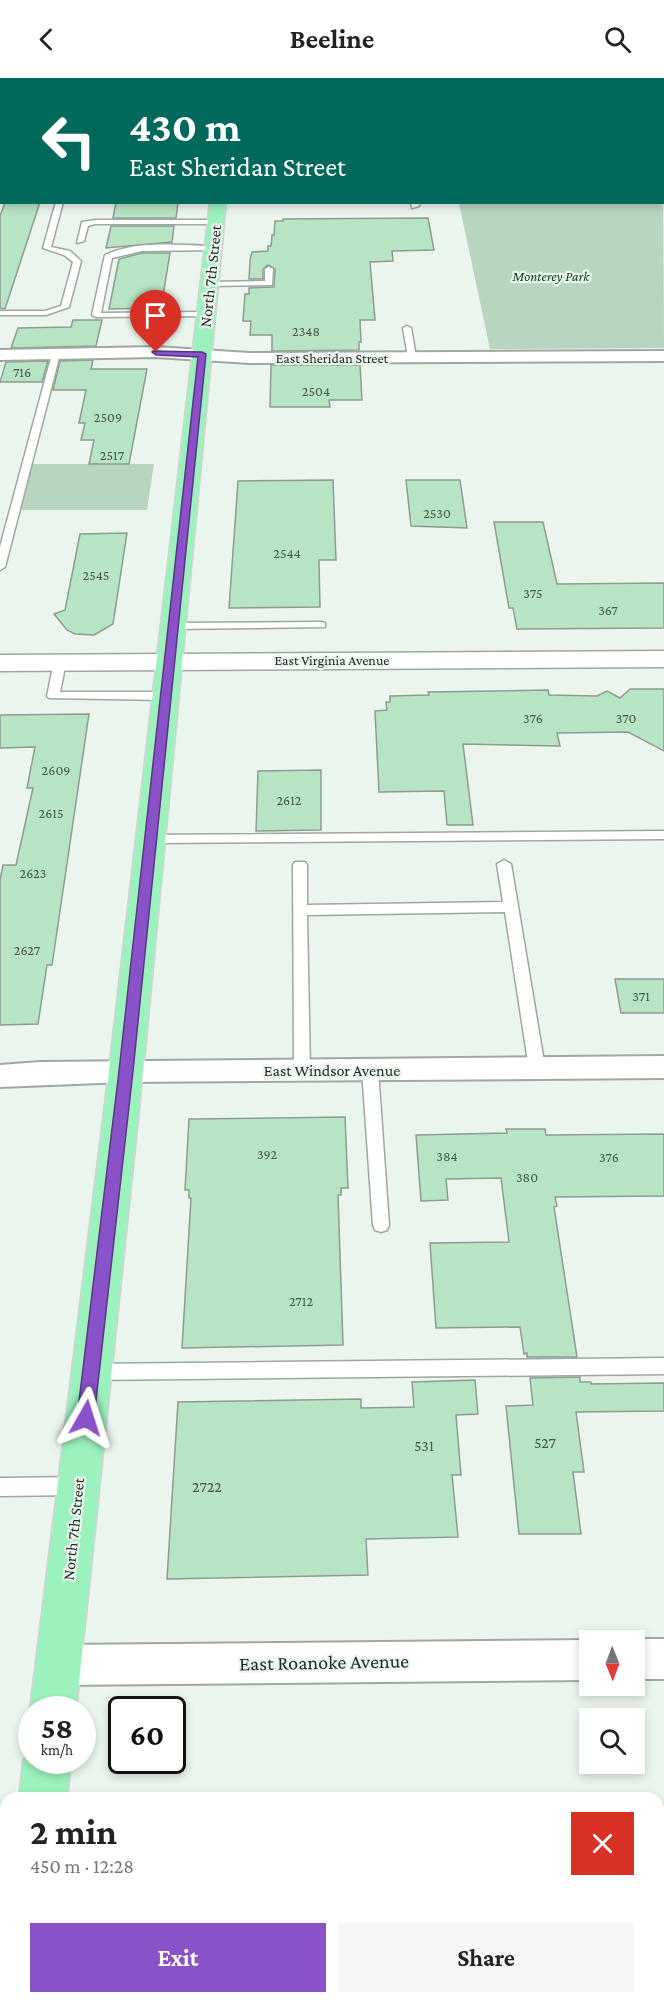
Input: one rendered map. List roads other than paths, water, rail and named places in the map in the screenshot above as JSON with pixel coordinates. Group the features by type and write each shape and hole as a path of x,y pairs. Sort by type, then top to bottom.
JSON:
{"main road":[{"name":"North 7th Street","path":"55,1696 126,1071 217,212"},
{"path":"44,1792 46,1774"}],"street":[{"name":"East Sheridan Street","path":"0,355 156,352 249,358 664,356"},
{"name":"East Virginia Avenue","path":"0,663 664,659"},
{"name":"East Windsor Avenue","path":"0,1076 126,1071 664,1067"},
{"path":"645,1659 664,1659"},
{"name":"East Roanoke Avenue","path":"58,1665 579,1660"}],"lane":[{"path":"0,313 46,313 65,307 77,261 67,254 47,248 59,204"},
{"path":"80,241 86,224 95,222 217,212"},
{"path":"206,314 96,315 108,256 112,253 135,249 213,248"},
{"path":"209,284 269,283 269,268"},
{"path":"407,328 412,357"},
{"path":"0,567 56,354"},
{"path":"173,626 321,625"},
{"path":"60,662 53,696 166,696"},
{"path":"151,839 664,835"},
{"path":"504,864 537,1068"},
{"path":"300,865 302,1070"},
{"path":"300,910 510,907"},
{"path":"370,1070 381,1225"},
{"path":"91,1372 664,1366"},
{"path":"0,1487 78,1486"}],"park label":[{"name":"Monterey Park","path":"551,276"}]}
